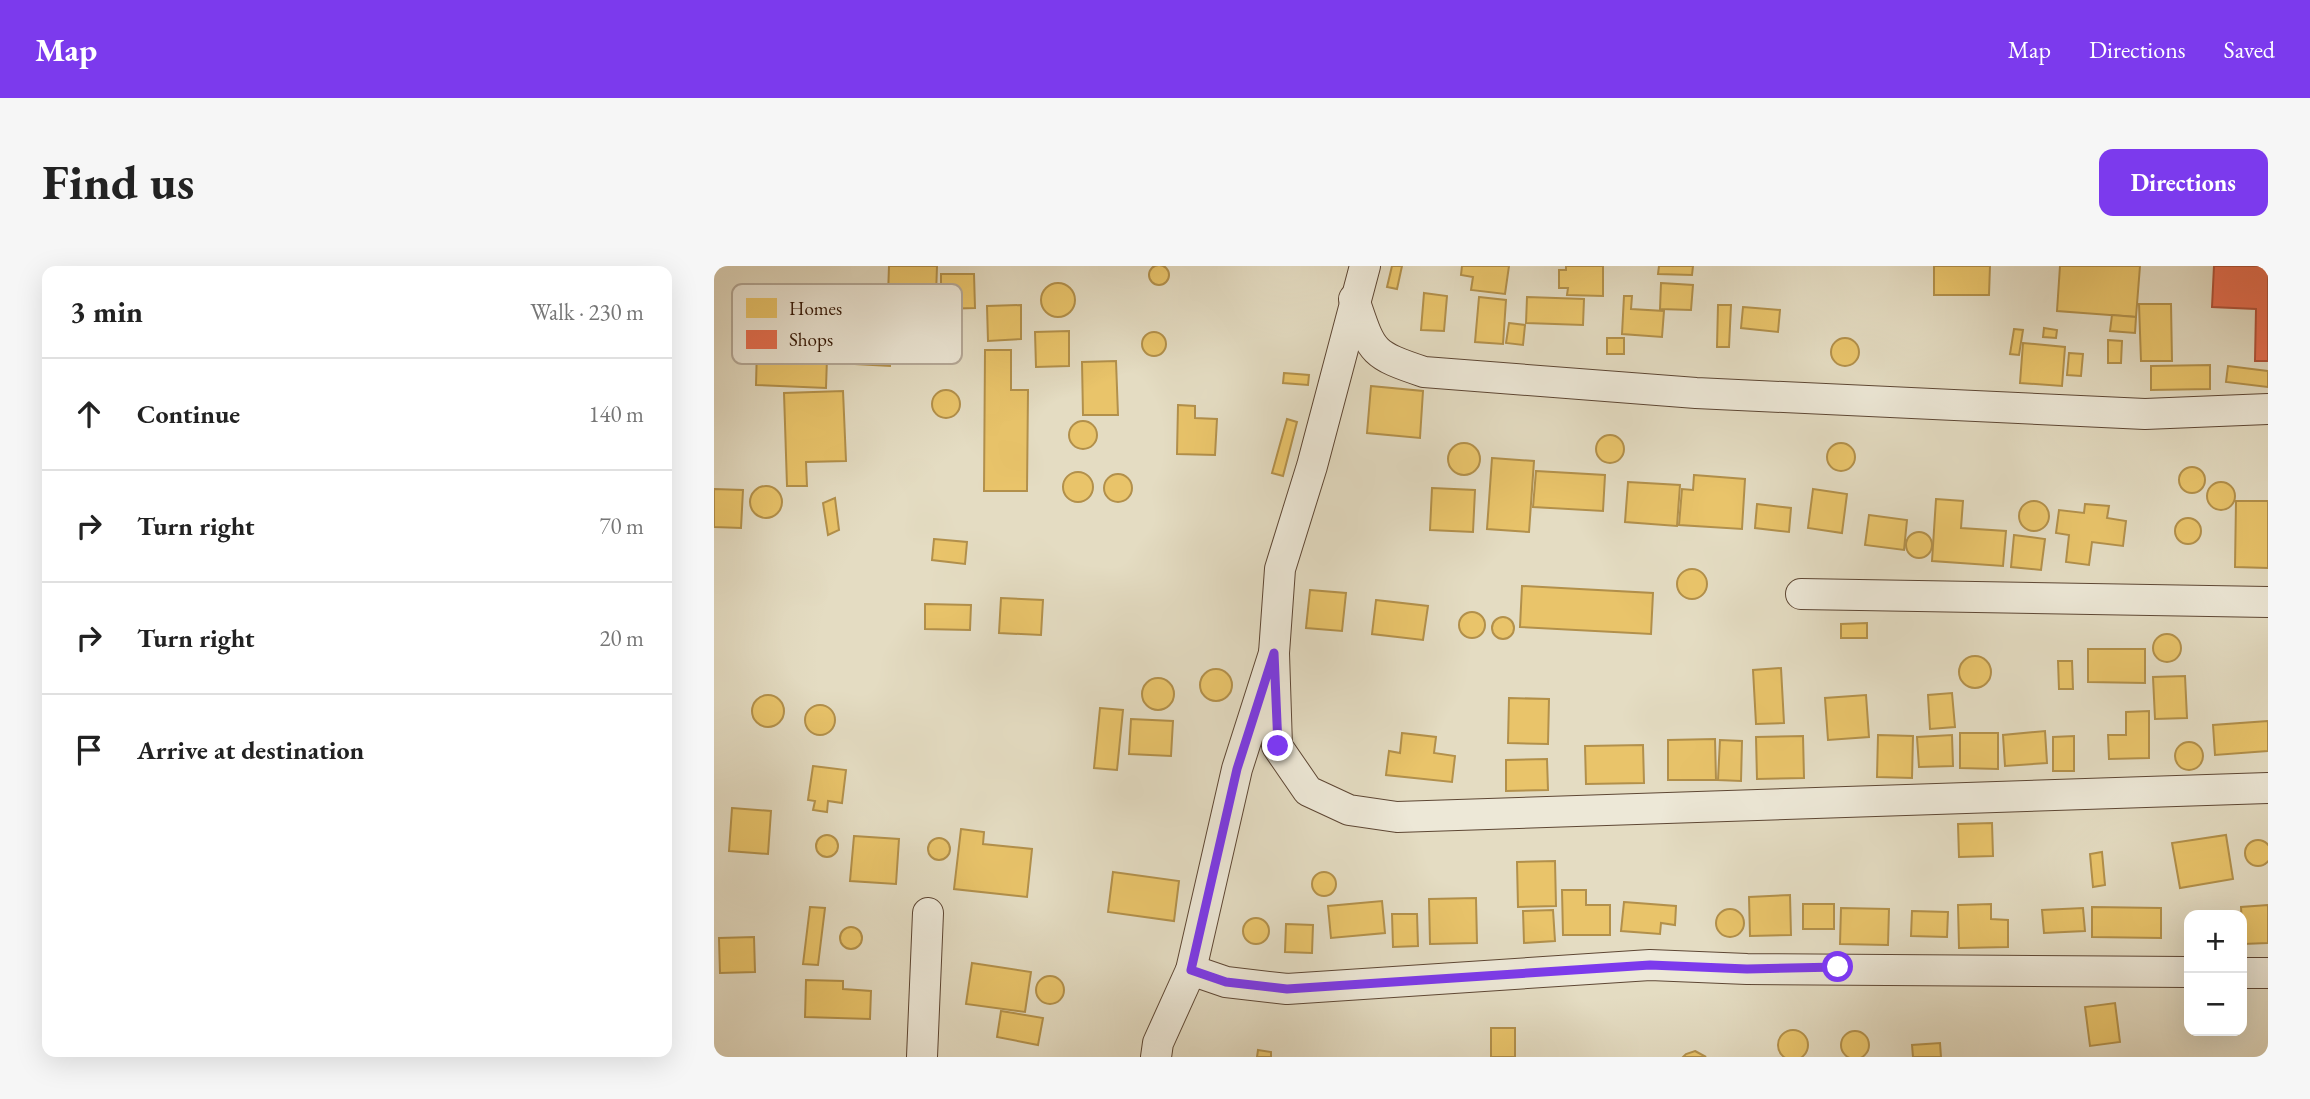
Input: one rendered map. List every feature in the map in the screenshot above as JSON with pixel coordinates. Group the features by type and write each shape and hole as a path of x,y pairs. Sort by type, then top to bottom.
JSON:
{"street":[{"path":"1365,266 1354,299 1312,466 1280,569 1274,653 1278,746 1308,791 1349,810 1397,817 2268,788"},
{"path":"1354,299 1370,346 1393,362 1424,372 1696,393 2145,414 2268,409"},
{"path":"1801,594 2268,602"},
{"path":"1156,1057 1158,1043 1191,970 1237,769 1274,653"},
{"path":"922,1057 928,913"},
{"path":"1191,970 1226,982 1287,989 1650,965 1747,969 2184,972"},
{"path":"2247,973 2268,973"}],"building: Homes":[{"path":"1159,265 1166,268 1169,275 1166,282 1159,285 1152,282 1149,275 1152,268"},
{"path":"889,266 937,266 936,284 888,284"},
{"path":"1392,266 1402,266 1397,289 1387,287"},
{"path":"1462,266 1509,266 1505,294 1471,290 1473,277 1461,275"},
{"path":"1566,266 1603,266 1603,296 1567,295 1568,288 1559,288 1559,270 1566,270"},
{"path":"1659,266 1693,266 1692,275 1658,274"},
{"path":"1934,266 1990,266 1989,295 1934,295"},
{"path":"2060,266 2140,266 2136,317 2057,311"},
{"path":"941,274 974,274 975,308 962,308 962,284 941,284"},
{"path":"1058,283 1070,288 1075,300 1070,312 1058,317 1046,312 1041,300 1046,288"},
{"path":"1661,283 1693,285 1691,310 1660,309"},
{"path":"1424,293 1447,296 1444,331 1421,330"},
{"path":"1624,296 1632,296 1631,309 1664,311 1662,337 1622,334"},
{"path":"1479,297 1506,300 1503,344 1475,342"},
{"path":"1527,297 1584,299 1583,325 1526,323"},
{"path":"2139,304 2171,304 2172,361 2141,361"},
{"path":"1021,305 1021,339 988,341 987,306"},
{"path":"1718,305 1731,305 1729,347 1717,347"},
{"path":"1743,307 1780,310 1778,332 1741,328"},
{"path":"2112,315 2136,317 2135,333 2110,331"},
{"path":"1509,323 1525,325 1523,345 1506,343"},
{"path":"2044,328 2057,330 2056,338 2043,337"},
{"path":"2014,329 2023,330 2019,355 2010,354"},
{"path":"1069,331 1069,366 1036,367 1035,332"},
{"path":"1154,332 1163,335 1166,344 1163,353 1154,356 1145,353 1142,344 1145,335"},
{"path":"1607,338 1624,338 1624,354 1607,354"},
{"path":"1845,338 1855,342 1859,352 1855,362 1845,366 1835,362 1831,352 1835,342"},
{"path":"2108,340 2122,341 2121,363 2108,363"},
{"path":"2023,343 2065,347 2062,386 2020,383"},
{"path":"985,350 1011,350 1011,390 1028,390 1027,491 984,491"},
{"path":"2069,353 2083,354 2081,376 2067,375"},
{"path":"1116,361 1118,415 1083,415 1082,362"},
{"path":"757,364 827,364 826,388 756,385"},
{"path":"855,364 890,364 890,366"},
{"path":"2210,365 2210,389 2151,390 2151,366"},
{"path":"2228,366 2268,371 2268,387 2226,382"},
{"path":"1284,373 1309,375 1308,385 1283,383"},
{"path":"1371,386 1423,391 1420,438 1367,433"},
{"path":"946,390 956,394 960,404 956,414 946,418 936,414 932,404 936,394"},
{"path":"843,391 846,461 806,462 807,486 787,486 784,393"},
{"path":"1178,405 1195,406 1195,418 1217,419 1215,455 1177,454"},
{"path":"1287,419 1297,422 1283,476 1272,473"},
{"path":"1083,421 1093,425 1097,435 1093,445 1083,449 1073,445 1069,435 1073,425"},
{"path":"1610,435 1620,439 1624,449 1620,459 1610,463 1600,459 1596,449 1600,439"},
{"path":"1464,443 1476,447 1480,459 1476,471 1464,475 1452,471 1448,459 1452,447"},
{"path":"1841,443 1851,447 1855,457 1851,467 1841,471 1831,467 1827,457 1831,447"},
{"path":"1492,458 1534,461 1529,532 1487,529"},
{"path":"2192,467 2201,471 2205,480 2201,489 2192,493 2183,489 2179,480 2183,471"},
{"path":"1536,471 1605,475 1603,511 1533,507"},
{"path":"1078,472 1089,476 1093,487 1089,498 1078,502 1067,498 1063,487 1067,476"},
{"path":"1118,474 1128,478 1132,488 1128,498 1118,502 1108,498 1104,488 1108,478"},
{"path":"1694,475 1745,479 1742,529 1679,525 1682,489 1693,490"},
{"path":"1628,482 1680,485 1677,526 1625,522"},
{"path":"2221,482 2231,486 2235,496 2231,506 2221,510 2211,506 2207,496 2211,486"},
{"path":"766,486 777,491 782,502 777,513 766,518 755,513 750,502 755,491"},
{"path":"1432,488 1475,490 1473,532 1430,530"},
{"path":"714,489 743,490 741,528 714,527"},
{"path":"1813,489 1847,494 1842,533 1808,528"},
{"path":"835,498 839,530 828,535 823,503"},
{"path":"1936,499 1963,501 1961,528 2006,531 2003,566 1932,561"},
{"path":"2034,501 2045,505 2049,516 2045,527 2034,531 2023,527 2019,516 2023,505"},
{"path":"2236,501 2268,501 2268,568 2235,567"},
{"path":"1757,504 1791,508 1789,532 1755,528"},
{"path":"2085,504 2109,506 2107,518 2126,521 2123,546 2092,542 2089,565 2066,562 2069,535 2056,533 2059,510 2084,513"},
{"path":"1869,515 1907,520 1904,550 1865,545"},
{"path":"2188,518 2197,522 2201,531 2197,540 2188,544 2179,540 2175,531 2179,522"},
{"path":"1919,532 1928,536 1932,545 1928,554 1919,558 1910,554 1906,545 1910,536"},
{"path":"2014,535 2045,539 2041,570 2011,567"},
{"path":"934,539 967,542 965,564 932,560"},
{"path":"1692,569 1703,573 1707,584 1703,595 1692,599 1681,595 1677,584 1681,573"},
{"path":"1522,586 1653,593 1651,634 1520,627"},
{"path":"1310,590 1346,593 1342,631 1306,628"},
{"path":"1001,598 1043,600 1041,635 999,633"},
{"path":"1376,600 1428,606 1423,640 1372,634"},
{"path":"925,604 971,605 970,630 925,629"},
{"path":"1472,612 1482,615 1485,625 1482,635 1472,638 1462,635 1459,625 1462,615"},
{"path":"1503,617 1511,620 1514,628 1511,636 1503,639 1495,636 1492,628 1495,620"},
{"path":"1867,623 1867,638 1841,638 1841,624"},
{"path":"2167,634 2177,638 2181,648 2177,658 2167,662 2157,658 2153,648 2157,638"},
{"path":"2088,649 2145,649 2145,683 2088,682"},
{"path":"1975,656 1986,661 1991,672 1986,683 1975,688 1964,683 1959,672 1964,661"},
{"path":"2058,661 2072,661 2073,689 2059,689"},
{"path":"1781,668 1784,723 1756,724 1753,670"},
{"path":"1216,669 1227,674 1232,685 1227,696 1216,701 1205,696 1200,685 1205,674"},
{"path":"2185,676 2187,718 2155,719 2153,677"},
{"path":"1158,678 1169,683 1174,694 1169,705 1158,710 1147,705 1142,694 1147,683"},
{"path":"1952,693 1955,727 1930,729 1928,695"},
{"path":"768,695 779,700 784,711 779,722 768,727 757,722 752,711 757,700"},
{"path":"1866,695 1869,737 1828,740 1825,698"},
{"path":"1509,698 1549,699 1548,744 1508,743"},
{"path":"820,705 826,706 834,714 834,726 826,734 820,735 814,734 806,726 805,720 806,714 814,706"},
{"path":"1100,708 1123,710 1117,770 1094,768"},
{"path":"2149,711 2149,758 2109,759 2108,735 2126,735 2126,712"},
{"path":"1131,719 1173,721 1171,756 1129,754"},
{"path":"2268,721 2268,751 2215,755 2213,725"},
{"path":"2045,731 2047,763 2005,766 2003,735"},
{"path":"1402,733 1436,737 1434,753 1455,756 1452,782 1386,775 1389,751 1400,753"},
{"path":"1960,733 1998,733 1998,769 1960,768"},
{"path":"1878,735 1913,736 1912,778 1877,777"},
{"path":"1952,735 1953,766 1919,767 1917,737"},
{"path":"1803,736 1804,778 1757,779 1756,737"},
{"path":"2074,736 2074,771 2053,771 2053,737"},
{"path":"1715,739 1716,780 1668,780 1668,740"},
{"path":"1720,740 1742,741 1741,781 1718,780"},
{"path":"2189,742 2199,746 2203,756 2199,766 2189,770 2179,766 2175,756 2179,746"},
{"path":"1643,745 1644,783 1586,784 1585,746"},
{"path":"1547,759 1548,790 1506,791 1506,760"},
{"path":"813,766 846,770 842,803 828,801 827,812 813,810 815,801 808,800"},
{"path":"732,808 771,811 768,854 729,851"},
{"path":"1992,823 1993,856 1959,857 1958,824"},
{"path":"961,829 984,832 983,844 1032,849 1027,897 954,889"},
{"path":"827,835 835,838 838,846 835,854 827,857 819,854 816,846 819,838"},
{"path":"2226,835 2233,879 2180,888 2172,843"},
{"path":"854,836 899,839 896,884 850,881"},
{"path":"939,838 947,841 950,849 947,857 939,860 931,857 928,849 931,841"},
{"path":"2258,840 2267,844 2271,853 2267,862 2258,866 2249,862 2245,853 2249,844"},
{"path":"2102,852 2105,885 2093,887 2090,854"},
{"path":"1555,861 1556,906 1518,907 1517,862"},
{"path":"1113,872 1179,881 1174,921 1108,912"},
{"path":"1324,872 1333,875 1336,884 1333,893 1324,896 1315,893 1312,884 1315,875"},
{"path":"1562,890 1586,890 1586,905 1610,905 1610,935 1563,935"},
{"path":"1790,895 1791,935 1750,936 1749,897"},
{"path":"1476,898 1477,943 1430,944 1429,899"},
{"path":"1382,901 1385,933 1331,938 1328,906"},
{"path":"1624,902 1676,906 1675,925 1661,923 1660,934 1621,931"},
{"path":"1803,904 1834,904 1834,929 1803,929"},
{"path":"1991,904 1991,919 2008,920 2008,947 1959,948 1958,905"},
{"path":"2268,905 2268,943 2247,944 2247,910 2241,910 2241,907"},
{"path":"810,907 825,908 818,965 803,964"},
{"path":"2092,907 2161,908 2161,938 2092,937"},
{"path":"1841,908 1889,909 1888,945 1840,944"},
{"path":"2083,908 2085,931 2044,933 2042,910"},
{"path":"1730,909 1740,913 1744,923 1740,933 1730,937 1720,933 1716,923 1720,913"},
{"path":"1553,910 1555,941 1524,943 1523,911"},
{"path":"1912,911 1948,912 1947,937 1911,936"},
{"path":"1392,914 1417,914 1418,946 1393,947"},
{"path":"1256,918 1265,922 1269,931 1265,940 1256,944 1247,940 1243,931 1247,922"},
{"path":"1286,924 1313,925 1312,953 1285,952"},
{"path":"851,927 859,930 862,938 859,946 851,949 843,946 840,938 843,930"},
{"path":"754,937 755,972 720,973 719,938"},
{"path":"972,963 1031,972 1025,1012 966,1004"},
{"path":"1050,976 1060,980 1064,990 1060,1000 1050,1004 1040,1000 1036,990 1040,980"},
{"path":"806,980 843,981 843,989 871,991 870,1019 805,1017"},
{"path":"2115,1003 2120,1042 2090,1046 2085,1007"},
{"path":"1001,1011 1043,1018 1038,1045 997,1037"},
{"path":"1491,1028 1515,1028 1515,1057 1491,1057"},
{"path":"1793,1030 1799,1031 1807,1039 1807,1051 1799,1059 1793,1060 1787,1059 1779,1051 1778,1045 1779,1039 1787,1031"},
{"path":"1855,1031 1865,1035 1869,1045 1865,1055 1855,1059 1845,1055 1841,1045 1845,1035"},
{"path":"1940,1043 1941,1057 1913,1057 1912,1045"},
{"path":"1258,1050 1271,1052 1271,1057 1257,1057"},
{"path":"1695,1051 1706,1057 1683,1057 1686,1054"}],"building: Shops":[{"path":"2214,266 2268,266 2268,361 2255,361 2256,309 2212,307"}],"route":[{"path":"1278,746 1274,653 1237,769 1191,970 1226,982 1287,989 1650,965 1747,969 1838,967"}]}
